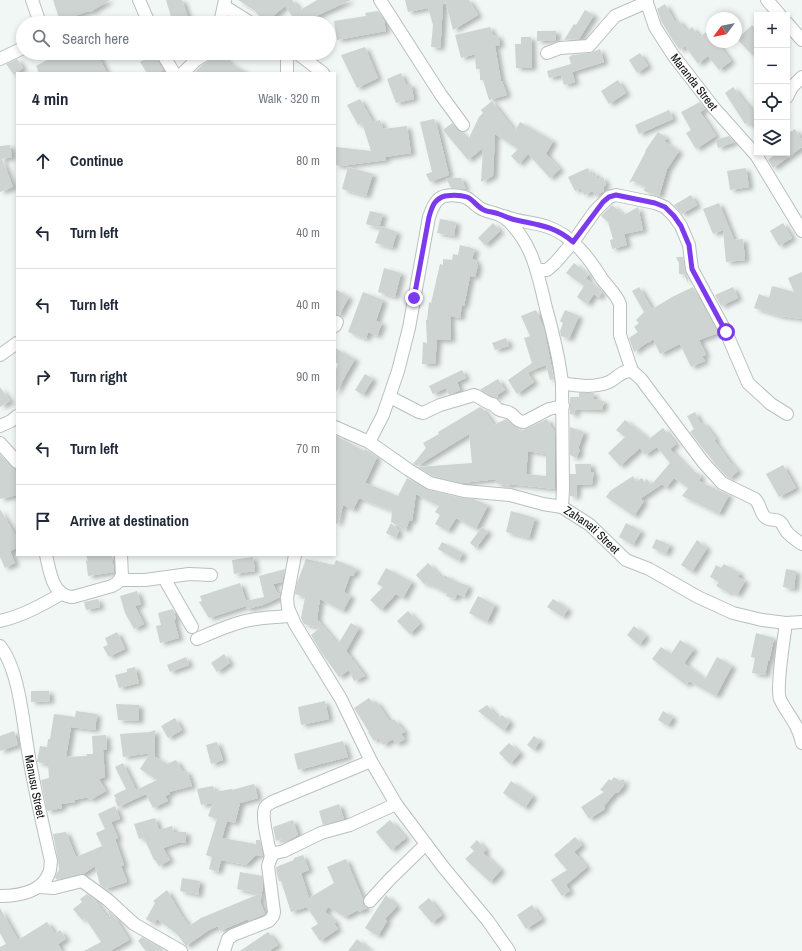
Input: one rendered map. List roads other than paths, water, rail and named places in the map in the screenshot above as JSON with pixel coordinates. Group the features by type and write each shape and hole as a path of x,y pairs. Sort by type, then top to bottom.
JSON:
{"street":[{"path":"32,0 38,16"},
{"path":"139,0 146,16"},
{"path":"380,0 433,83 463,125"},
{"path":"767,0 777,12"},
{"path":"547,53 560,48 589,46 615,16 646,1"},
{"name":"Maranda Street","path":"646,1 655,27 673,55 714,108 754,152"},
{"path":"222,16 225,3 242,16"},
{"path":"790,26 802,40"},
{"path":"0,59 16,51"},
{"path":"166,60 173,72"},
{"path":"184,72 196,60"},
{"path":"287,60 288,72"},
{"path":"306,60 322,72"},
{"path":"790,91 802,77"},
{"name":"Maranda Street","path":"757,156 802,231"},
{"path":"369,442 390,397 398,371 409,328 429,217 433,204 440,198 460,195 468,197 478,207 485,210 498,213 514,220 549,227 566,236 573,242 590,260 620,304 620,335 632,371 641,379 703,462 722,483 758,501 759,508 765,517 769,520 781,522 790,535 802,544"},
{"path":"538,270 547,270 551,267 573,242 595,211 609,197 616,195 655,203 665,207 681,226 689,245 692,269 726,332 748,383 771,404 787,414"},
{"path":"498,213 506,219 520,235 538,270 557,351 562,383 563,406 562,507"},
{"path":"0,345 16,342"},
{"path":"0,355 16,343"},
{"path":"562,383 581,387 610,381 623,372 632,371"},
{"path":"390,397 419,412 423,412 440,405 474,395 479,396 488,403 493,404 502,412 509,412 520,422 524,422 553,408 563,406"},
{"path":"0,426 16,417"},
{"name":"Zahanati Street","path":"336,427 369,442 430,483 464,491 510,495 542,504 562,507 590,525 626,560 670,579 698,597 733,613 762,620 786,623 802,622"},
{"path":"0,443 16,461"},
{"path":"46,556 52,580 56,588 68,597 73,597 112,586 121,580 164,578 189,574 211,574"},
{"path":"121,556 123,572 121,580"},
{"path":"295,556 287,598 291,616 341,699 371,761 396,804 488,921 509,951"},
{"path":"164,578 192,627"},
{"path":"0,621 18,616 37,608 62,594"},
{"path":"197,639 242,622 291,616"},
{"path":"786,623 779,698 795,722 802,743"},
{"name":"Manusu Street","path":"0,646 13,672 35,788 51,861 50,872 46,880 38,887"},
{"path":"271,857 264,818 266,807 272,802 371,761"},
{"path":"224,951 228,939 233,935 269,921 273,916 274,912 268,866 271,857 275,853 284,851 321,833 350,825 396,804"},
{"path":"370,901 426,844"},
{"path":"0,896 28,892 38,887 54,888 82,881 108,900 134,924 181,951"}]}
